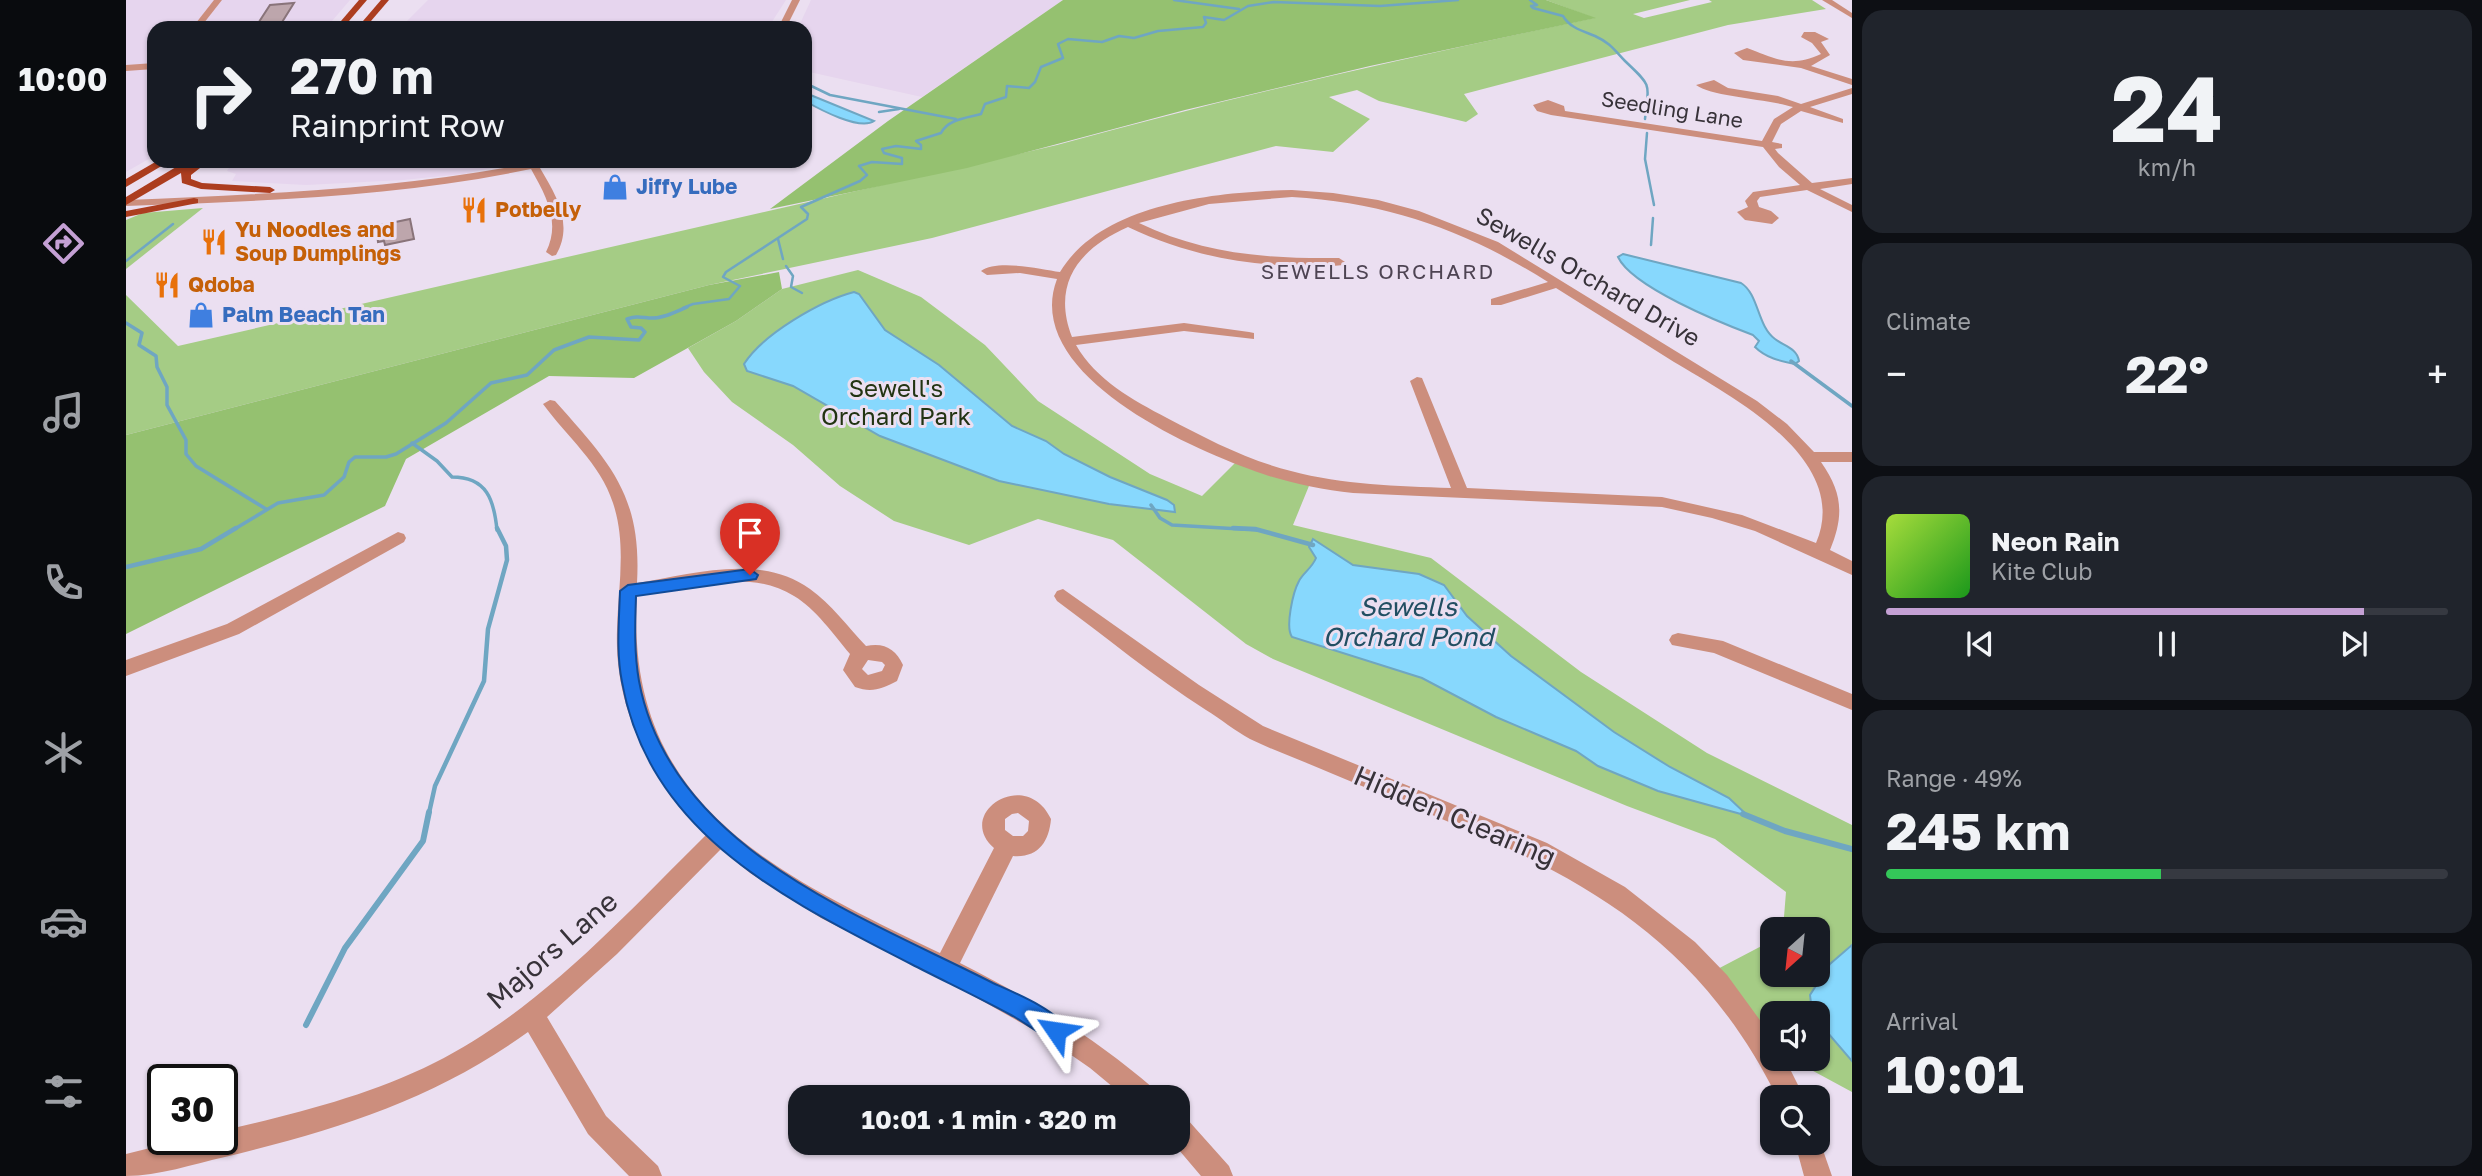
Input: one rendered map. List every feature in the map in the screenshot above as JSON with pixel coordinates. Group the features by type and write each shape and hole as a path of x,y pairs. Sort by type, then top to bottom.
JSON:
{"main road":[{"path":"344,21 363,0"},
{"path":"367,21 385,0"},
{"path":"126,177 148,168"},
{"path":"126,184 153,168"},
{"path":"126,202 182,168"},
{"path":"194,168 186,174 186,181 201,186 270,190"},
{"path":"126,214 194,201"}],"street":[{"path":"202,21 218,0"},
{"path":"786,21 796,0"},
{"path":"1826,0 1852,16"},
{"path":"1803,66 1826,55 1815,41"},
{"path":"1760,58 1803,66 1852,82"},
{"path":"126,68 147,66"},
{"path":"1725,90 1766,96 1846,124"},
{"path":"1812,186 1778,146 1782,130 1808,109 1852,91"},
{"path":"1852,98 1784,116 1771,127 1766,144 1779,160 1812,186 1852,206"},
{"name":"Seedling Lane","path":"1560,111 1778,146"},
{"path":"126,202 301,196 458,180 523,168"},
{"path":"535,168 556,204 557,243 552,252"},
{"path":"1754,209 1751,201 1758,194 1852,181"},
{"path":"126,194 270,190 327,192"},
{"name":"Sewells Orchard Drive","path":"1821,553 1831,527 1828,492 1810,457 1786,431 1752,404 1498,247 1444,223 1390,207 1334,196 1284,192 1222,196 1128,222 1084,249 1064,276 1056,305 1068,342 1096,379 1134,408 1251,465 1341,486 1658,502 1709,511 1748,523 1852,569"},
{"path":"1128,222 1183,247 1225,258 1286,264 1339,262"},
{"path":"987,271 1020,269 1064,276"},
{"path":"1496,302 1558,284"},
{"path":"1068,342 1184,327 1249,336"},
{"path":"1417,381 1461,494"},
{"path":"550,404 596,456 621,501 630,548 626,649 631,683 642,721 665,771 690,806 719,836 770,876 823,908 1022,1009 1074,1042 1129,1085"},
{"path":"1810,457 1852,457"},
{"path":"126,668 233,629 398,538"},
{"path":"628,591 732,576 765,576 801,592 862,655"},
{"name":"Hidden Clearing","path":"1063,596 1192,691 1256,732 1539,850 1583,871 1616,891 1679,942 1710,973 1754,1031 1784,1085"},
{"path":"1678,640 1716,646 1852,702"},
{"name":"Majors Lane","path":"133,1169 297,1125 400,1092 485,1047 532,1016 581,974 719,836"},
{"path":"945,968 1007,845"},
{"path":"532,1016 597,1125 648,1176"},
{"path":"1190,1142 1219,1176"},
{"path":"1812,1155 1818,1176"}],"shaded area":[{"path":"126,0 350,0 332,21 147,21 147,160 126,172"},
{"path":"428,0 786,0 772,21 407,21"},
{"path":"811,0 1063,0 922,97 812,73 812,21 801,21"},
{"path":"229,168 492,168 463,174 403,180 306,185 232,181 236,174 227,171"}],"green space":[{"path":"1063,0 1546,0 1596,18 1370,66 1185,110 967,168 770,209 888,121"},
{"path":"1546,0 1690,0 1633,14 1644,18 1712,2 1709,0 1812,0 1826,9 1728,25 1464,94 1478,114 1466,122 1379,101 1357,90 1329,97 1370,119 1333,152 1276,146 932,238 709,285 126,435 126,295 178,346 1057,145 1325,77 1594,18"},
{"path":"203,208 126,269 126,220 143,213"},
{"name":"Sewell's Orchard Park","path":"858,270 921,297 985,345 1038,401 1150,474 1202,496 1238,460 1311,481 1293,525 1431,558 1581,672 1707,753 1852,825 1852,1092 1813,1071 1830,1071 1830,1001 1760,1001 1760,1033 1710,973 1760,947 1760,987 1830,987 1830,917 1784,917 1786,892 1715,839 1627,806 1273,659 1246,644 1113,540 1038,519 969,545 894,521 840,486 793,445 732,402 704,372 688,348 736,321 782,289"},
{"path":"779,272 782,289 736,321 634,378 549,376 406,459 385,506 126,634 126,435 709,285"}],"water":[{"path":"812,96 874,121 850,121 812,105"},
{"path":"1623,254 1741,283 1751,295 1769,333 1793,350 1799,361 1795,364 1769,356 1755,347 1759,341 1753,335 1658,292 1627,268 1618,257"},
{"path":"854,292 859,294 885,330 939,365 1012,426 1046,441 1064,454 1110,477 1167,500 1174,505 1175,512 1109,504 999,481 880,436 793,386 747,371 744,364 764,341 778,330 825,303"},
{"name":"Sewells Orchard Pond","path":"1313,539 1353,565 1419,574 1444,585 1467,616 1511,656 1614,732 1670,767 1729,798 1748,816 1658,791 1598,766 1576,751 1496,717 1422,678 1292,637 1289,626 1292,601 1299,581 1316,558 1309,547"},
{"path":"1852,945 1852,1061 1830,1035 1830,1001 1811,1001 1810,995 1815,987 1830,987 1830,964"}],"building":[{"path":"294,3 283,21 260,21 270,5"},
{"path":"410,219 414,239 385,245 384,241 378,242 376,226"}],"waterway":[{"path":"1174,0 1239,9"},
{"path":"683,308 729,299 740,286 723,277 726,272 807,219 808,214 801,207 860,181 867,175 859,166 872,162 902,164 902,158 884,153 882,149 896,146 921,149 921,145 916,141 941,133 953,122 981,114 985,104 1006,97 1007,86 1029,88 1035,82 1041,67 1063,58 1058,44 1068,39 1102,42 1119,36 1134,38 1158,31 1203,27 1206,23 1204,17 1224,20 1248,6 1274,2 1380,6 1458,0"},
{"path":"1530,0 1537,5 1531,6 1533,8 1563,16 1573,26 1612,47 1647,86 1645,119"},
{"path":"812,86 830,95 956,119"},
{"path":"879,112 899,109"},
{"path":"1647,133 1645,159 1654,205"},
{"path":"1651,245 1653,218"},
{"path":"126,261 173,224"},
{"path":"778,239 783,259"},
{"path":"786,266 793,276 791,287 802,293"},
{"path":"413,444 446,423 491,383 527,375 554,350 589,337 639,340 645,332 641,328 631,327 627,319 659,317 687,307"},
{"path":"126,323 142,333 139,345 156,356 157,367 167,387 167,405 186,440 186,454 196,466 266,509"},
{"path":"1791,361 1852,406"},
{"path":"233,530 278,503 324,495 344,477 349,462 355,457 386,457 413,444"},
{"path":"413,444 437,461 452,477 464,478 481,486 491,500 497,530"},
{"path":"1151,505 1160,518 1172,525 1257,530"},
{"path":"126,567 201,549 236,528"},
{"path":"429,813 435,786 484,681 488,629 507,560 506,546 497,528"},
{"path":"1233,528 1255,529 1313,545"},
{"path":"306,1025 345,948 423,841 429,812"},
{"path":"1743,814 1785,831 1852,849"}],"place":[{"name":"Jiffy Lube","path":"615,187"},
{"name":"Potbelly","path":"474,210"},
{"name":"Yu Noodles and Soup Dumplings","path":"214,242"},
{"name":"Qdoba","path":"167,285"},
{"name":"Palm Beach Tan","path":"201,315"}],"district":[{"name":"SEWELLS ORCHARD","path":"1378,272"}],"route":[{"path":"750,575 628,591 626,649 631,683 638,712 665,771 690,806 719,836 770,876 823,908 1022,1009 1056,1031"}]}
